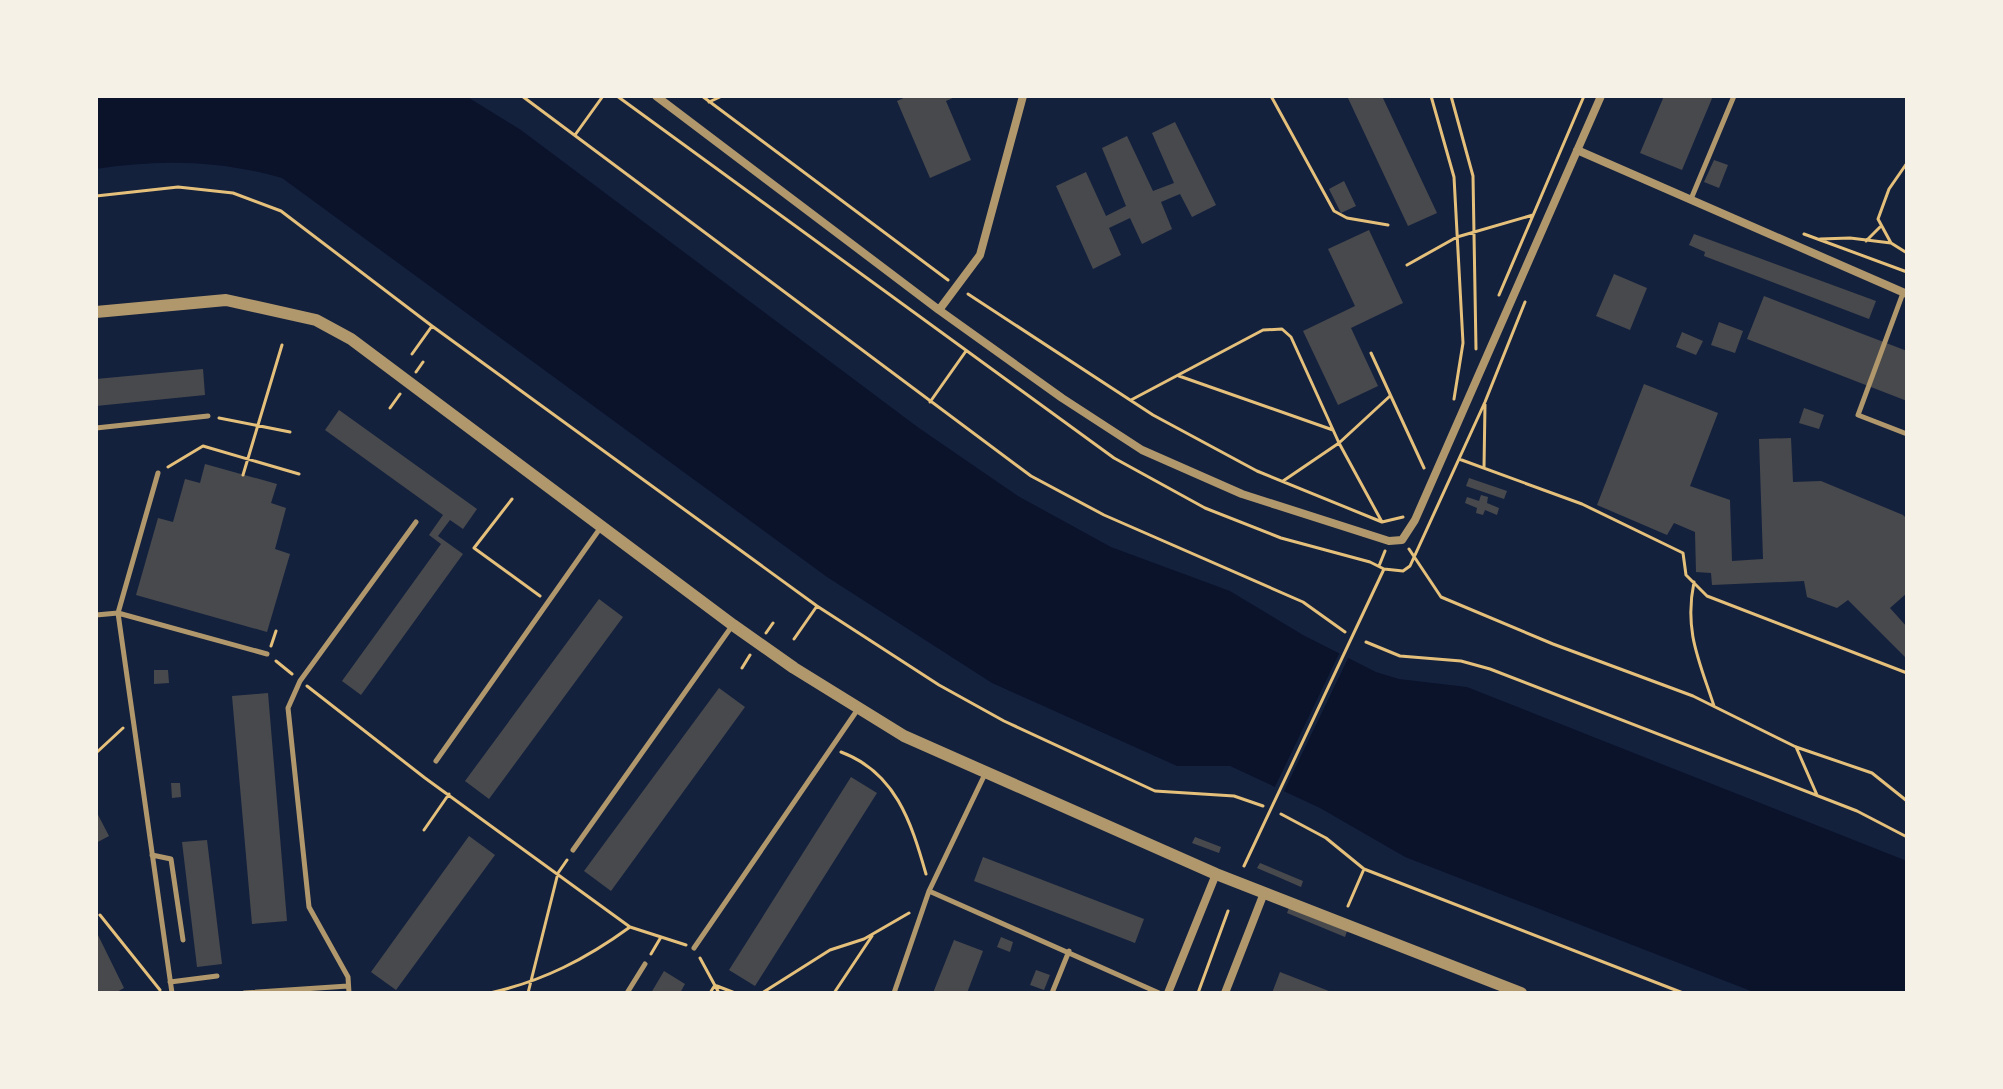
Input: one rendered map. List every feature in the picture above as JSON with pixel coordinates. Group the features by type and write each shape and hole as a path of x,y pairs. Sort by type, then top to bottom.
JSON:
{"street":[{"path":"656,96 939,310 1062,398 1142,450 1257,499 1362,535 1402,540 1415,520 1601,96"},
{"path":"939,310 980,255 1023,96"},
{"path":"1577,150 1905,293"},
{"path":"96,312 226,300 316,320 351,339 733,625 858,709 985,774 1216,874 1521,993"},
{"path":"1168,993 1216,874"},
{"path":"1225,993 1264,893"}],"lane":[{"path":"1691,199 1734,96"},
{"path":"1905,293 1858,415 1907,434"},
{"path":"96,428 208,416"},
{"path":"158,473 118,613 172,993"},
{"path":"244,993 349,989 348,977 313,919 307,897 288,720 291,698 300,681 416,522"},
{"path":"436,761 602,526"},
{"path":"96,615 118,613 267,654"},
{"path":"573,850 733,625"},
{"path":"694,948 829,747 858,709"},
{"path":"894,993 929,891 985,774"},
{"path":"152,855 171,859 183,940"},
{"path":"929,891 1159,993"},
{"path":"1052,993 1069,951"},
{"path":"627,993 645,964"},
{"path":"170,982 217,976"}],"path":[{"path":"522,96 1031,476 1104,515 1303,602 1345,632"},
{"path":"574,135 603,96"},
{"path":"702,96 957,287 1130,400 1244,464 1282,481 1382,522 1408,515"},
{"path":"709,102 722,96"},
{"path":"1271,96 1334,211 1347,218 1388,225"},
{"path":"1431,96 1454,177 1463,343 1454,399 1465,374"},
{"path":"1451,96 1473,176 1476,349 1482,336"},
{"path":"1499,295 1584,96"},
{"path":"1907,163 1899,171 1879,211 1880,227 1891,243 1907,253"},
{"path":"96,196 178,187 233,193 281,211 432,326 817,606 939,685 1004,721 1155,791 1234,796 1263,806"},
{"path":"1407,265 1457,237 1533,215"},
{"path":"1866,241 1880,227"},
{"path":"1803,234 1907,272"},
{"path":"1816,239 1891,243"},
{"path":"412,354 432,326"},
{"path":"1130,400 1263,330 1282,329 1291,337 1339,443 1382,522"},
{"path":"243,475 282,345"},
{"path":"930,402 966,351"},
{"path":"1371,353 1425,472 1431,457"},
{"path":"1177,375 1333,430"},
{"path":"1282,481 1339,443 1390,396"},
{"path":"1484,468 1485,402"},
{"path":"208,416 290,432"},
{"path":"158,473 203,446 299,474"},
{"path":"1459,459 1582,504 1683,553 1686,575 1707,596 1907,673"},
{"path":"512,499 474,548 550,603"},
{"path":"1402,540 1441,597 1715,707 1796,747 1872,773 1907,801"},
{"path":"1244,866 1384,569"},
{"path":"1694,582 1689,608 1690,638 1715,707"},
{"path":"794,639 817,606"},
{"path":"276,631 267,654 300,681 630,927 694,948 719,993"},
{"path":"1366,642 1400,656 1461,661 1490,669 1857,811 1907,837"},
{"path":"96,753 133,720"},
{"path":"762,993 830,950 873,934 908,914 929,891 926,871 892,787 866,761 829,747"},
{"path":"1796,747 1818,796"},
{"path":"424,830 449,794"},
{"path":"1281,814 1326,838 1364,869 1683,993"},
{"path":"528,993 558,873 573,850"},
{"path":"1348,906 1364,869"},
{"path":"1198,993 1228,911"},
{"path":"100,915 162,993"},
{"path":"490,993 528,984 595,952 630,927"},
{"path":"834,993 873,934"},
{"path":"645,964 661,937"},
{"path":"710,993 715,985"},
{"path":"715,985 735,993"}],"water":[{"path":"96,96 466,96 521,130 919,428 1018,496 1111,547 1230,591 1303,635 1376,672 1399,679 1467,687 1907,861 1907,993 1756,993 1405,857 1320,808 1230,766 1177,766 992,683 827,577 282,178 189,163 96,169"}],"pier":[{"path":"1341,650 1350,654 1282,795 1273,791"}],"building":[{"path":"908,96 957,96 946,101 971,160 930,178 897,101"},
{"path":"1347,96 1382,96 1437,213 1408,226"},
{"path":"1664,96 1713,96 1682,170 1640,153"},
{"path":"1175,122 1216,205 1192,217 1180,194 1161,202 1172,229 1142,244 1130,218 1109,228 1121,255 1093,269 1056,186 1086,172 1106,216 1126,206 1102,148 1127,136 1153,191 1174,183 1152,133"},
{"path":"1714,160 1728,165 1719,188 1704,182"},
{"path":"1344,181 1356,206 1341,213 1329,189"},
{"path":"1369,230 1403,303 1351,328 1378,386 1338,405 1303,331 1355,306 1328,249"},
{"path":"1694,234 1876,301 1869,319 1704,256 1705,252 1689,245"},
{"path":"1614,274 1647,288 1630,330 1596,316"},
{"path":"1764,296 1907,351 1907,401 1747,339"},
{"path":"1719,322 1743,331 1735,353 1711,345"},
{"path":"1682,332 1703,341 1696,355 1676,347"},
{"path":"203,369 205,395 96,406 96,379"},
{"path":"1644,384 1718,413 1690,486 1730,500 1732,561 1763,559 1759,439 1791,438 1793,482 1821,481 1907,519 1907,593 1890,608 1907,627 1907,659 1848,600 1837,608 1807,597 1804,581 1712,585 1711,573 1696,572 1695,532 1674,523 1667,535 1597,505"},
{"path":"1804,408 1824,415 1819,429 1799,423"},
{"path":"339,410 477,509 463,529 450,520 438,536 463,554 361,695 342,681 441,544 429,535 443,515 325,430"},
{"path":"205,464 277,484 271,503 286,508 275,549 290,554 267,632 136,595 158,518 173,522 185,479 200,483"},
{"path":"1469,478 1507,491 1504,499 1466,486"},
{"path":"1481,495 1488,497 1487,503 1499,508 1497,515 1485,510 1483,515 1476,513 1477,508 1465,503 1467,497 1479,501"},
{"path":"599,599 623,617 489,799 465,781"},
{"path":"154,670 168,670 169,683 154,684"},
{"path":"719,688 745,707 611,891 584,871"},
{"path":"268,693 287,921 252,924 232,696"},
{"path":"851,777 877,793 755,986 729,970"},
{"path":"171,783 180,783 181,797 172,798"},
{"path":"96,811 109,836 96,843"},
{"path":"469,836 495,855 396,990 371,972"},
{"path":"1195,837 1221,847 1219,853 1192,843"},
{"path":"207,840 222,964 197,967 182,842"},
{"path":"983,857 1144,919 1135,943 974,881"},
{"path":"1260,863 1303,881 1301,887 1257,868"},
{"path":"1289,908 1347,931 1345,937 1287,913"},
{"path":"96,931 124,988 115,993 96,993"},
{"path":"1001,937 1013,942 1010,952 997,947"},
{"path":"954,940 983,951 967,993 933,993"},
{"path":"1036,970 1050,975 1044,990 1030,985"},
{"path":"664,971 685,984 680,993 651,993"},
{"path":"1280,972 1334,993 1272,993"}]}
